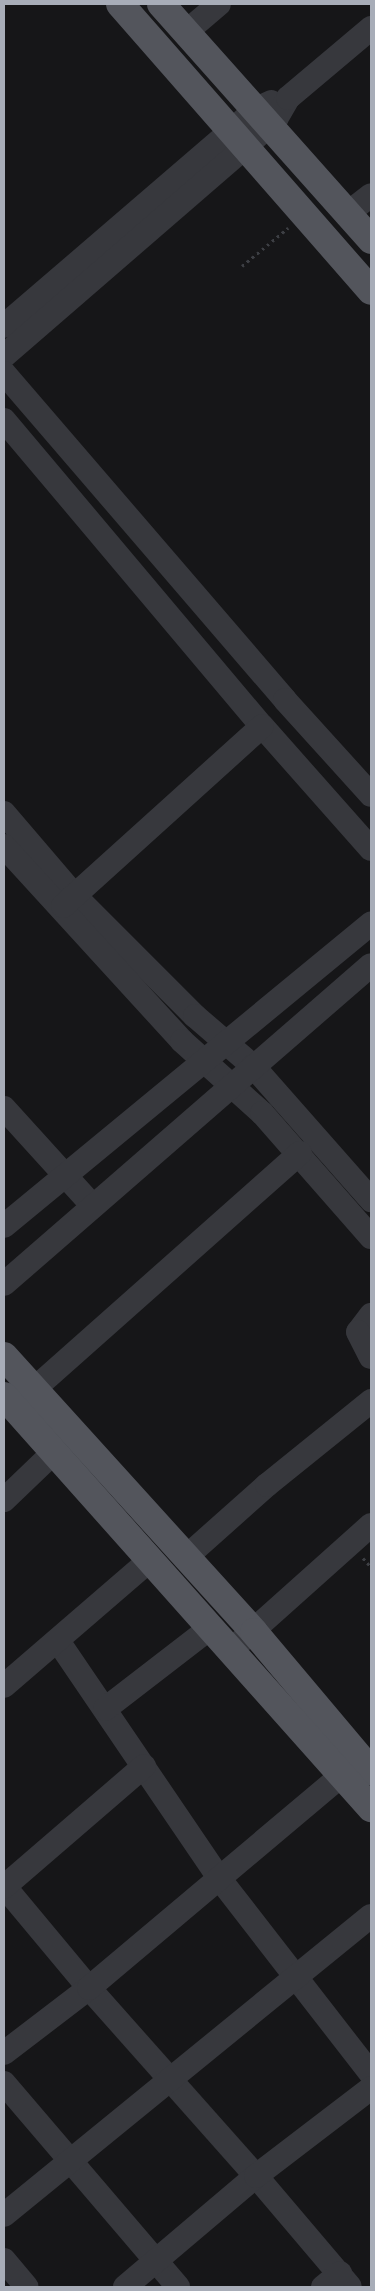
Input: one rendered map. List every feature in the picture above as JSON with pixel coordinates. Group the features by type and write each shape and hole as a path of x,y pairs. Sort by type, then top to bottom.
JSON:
{"main road":[{"path":"120,4 236,140 371,292"},
{"path":"161,4 371,240"},
{"path":"4,1356 254,1632 371,1771"},
{"path":"4,1396 371,1808"}],"street":[{"path":"186,32 219,4"},
{"path":"4,326 288,98 371,28"},
{"path":"4,356 236,140"},
{"path":"348,213 371,195"},
{"path":"4,373 285,700 371,794"},
{"path":"4,420 262,726 371,849"},
{"path":"67,902 262,726"},
{"path":"4,813 67,902 206,1062 232,1085 300,1153 371,1237"},
{"path":"4,846 194,1016 253,1066 371,1200"},
{"path":"4,1226 64,1174 206,1062 371,923"},
{"path":"4,1284 371,965"},
{"path":"4,1108 93,1206"},
{"path":"33,1390 300,1153"},
{"path":"371,1315 358,1332 371,1357"},
{"path":"185,1558 267,1485 371,1401"},
{"path":"4,1500 54,1452"},
{"path":"230,1651 254,1632 371,1525"},
{"path":"7,1678 58,1641 150,1560"},
{"path":"105,1709 210,1628"},
{"path":"58,1641 219,1878 296,1980 371,2074"},
{"path":"144,1766 4,1886 89,1988 256,2176 338,2283"},
{"path":"4,2053 89,1988 342,1775"},
{"path":"4,2215 68,2160 296,1980 371,1916"},
{"path":"4,2083 178,2287"},
{"path":"124,2287 256,2176 371,2088"},
{"path":"4,2260 27,2287"}],"path":[{"path":"242,266 304,215"}]}
